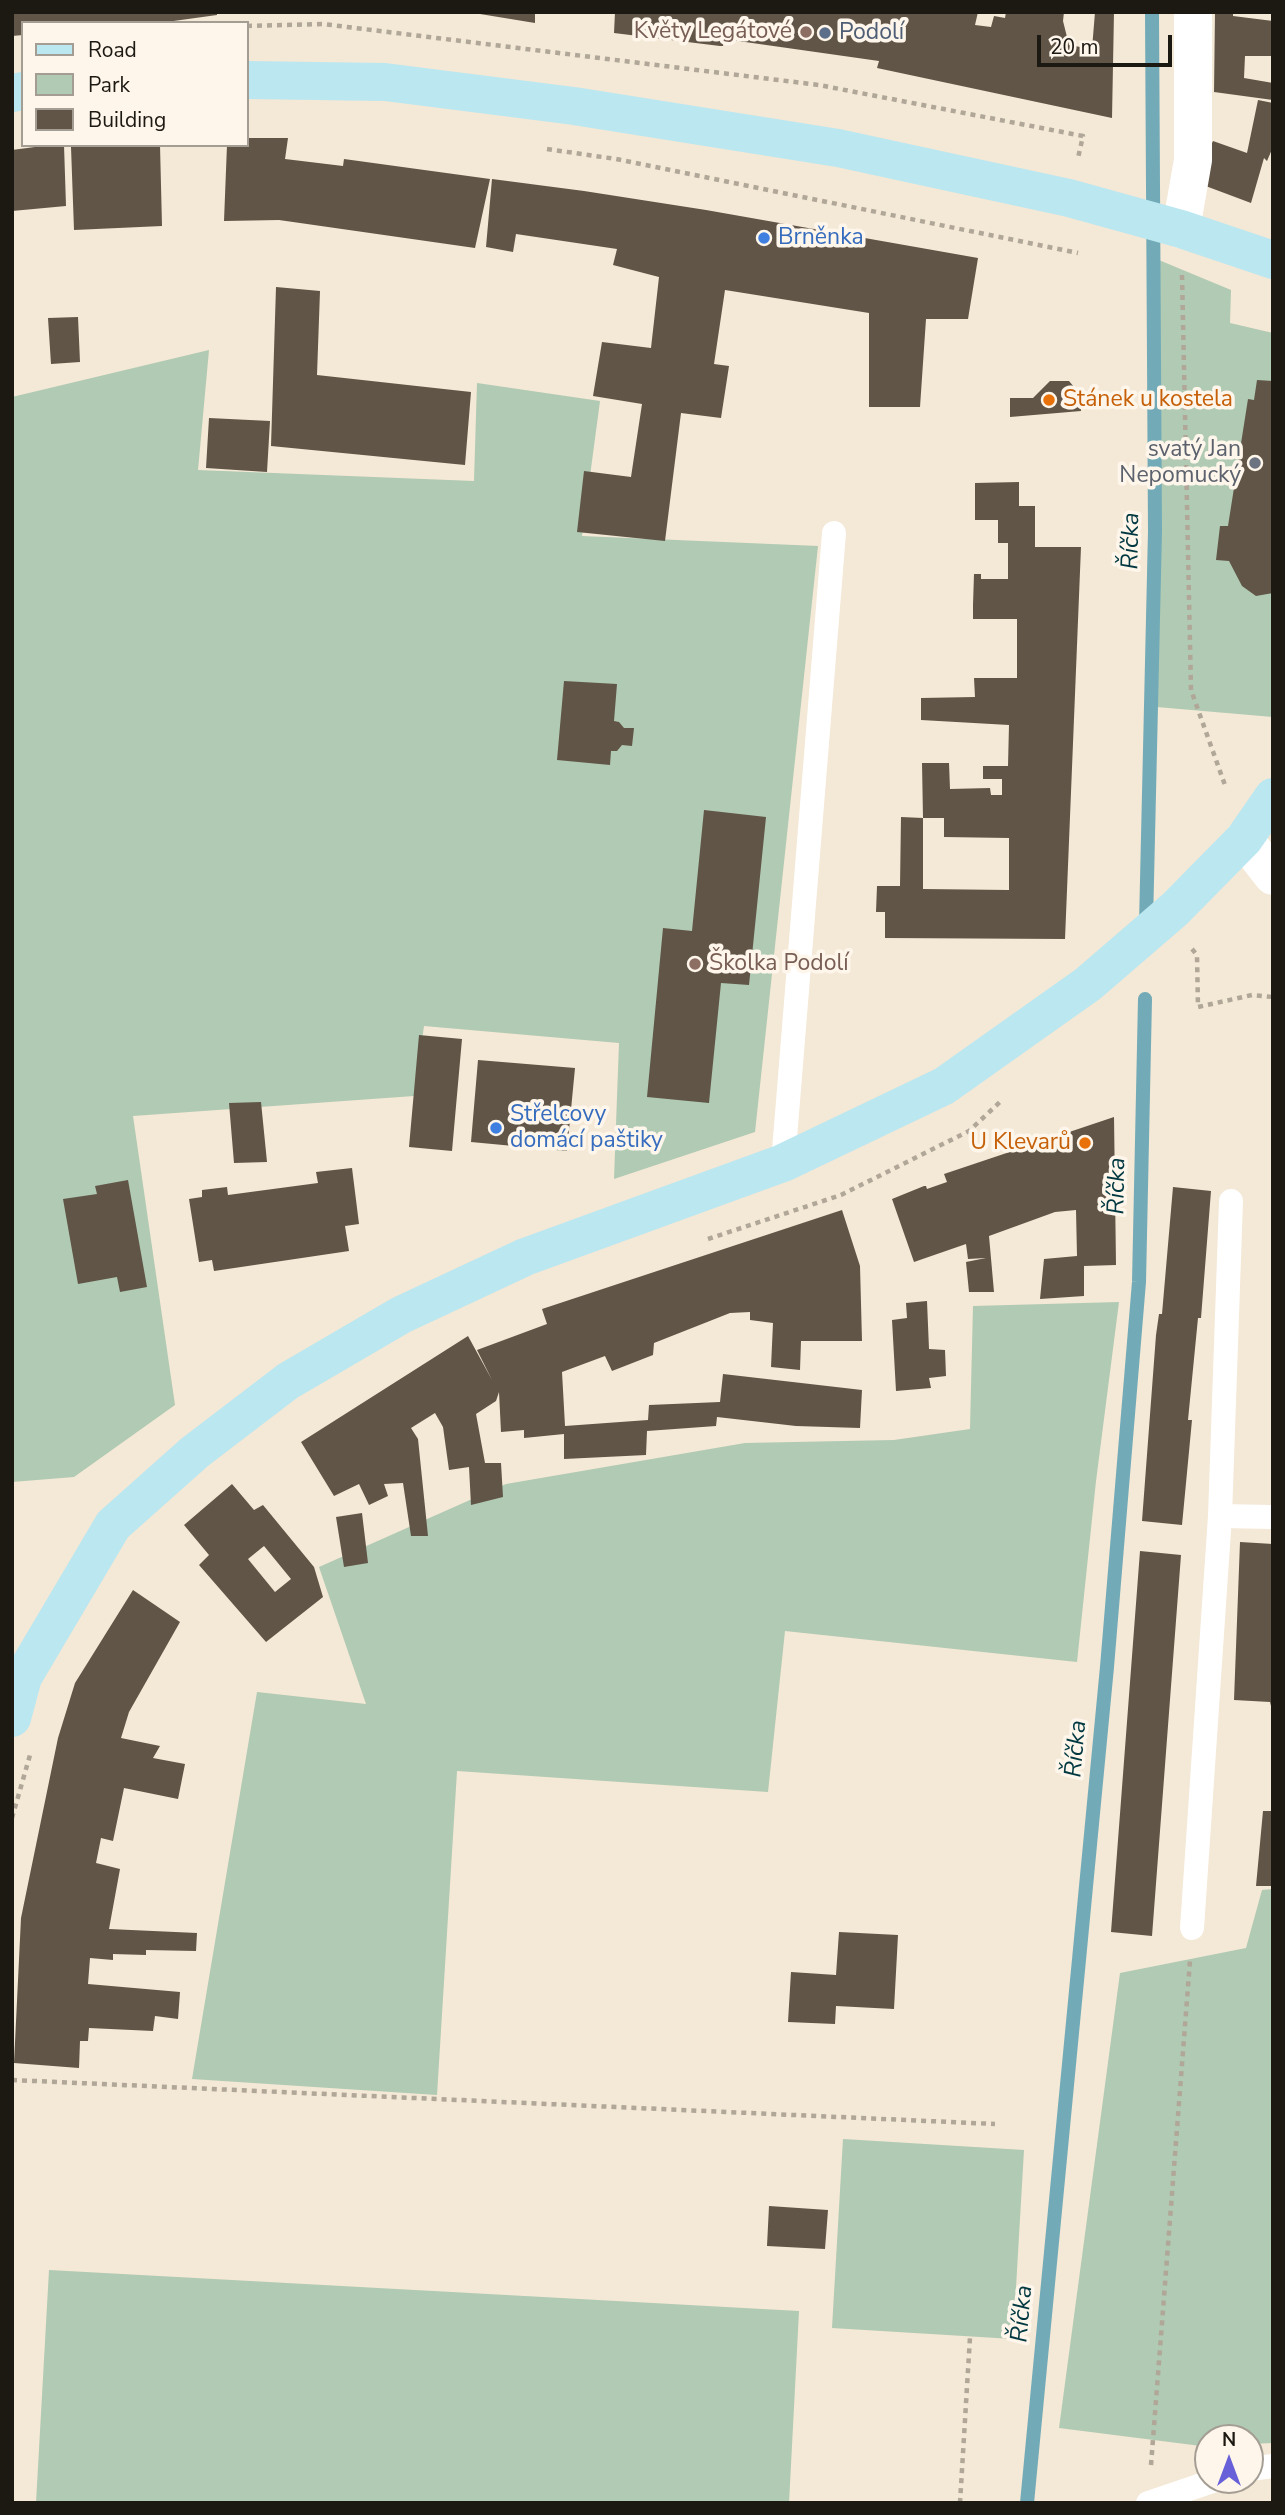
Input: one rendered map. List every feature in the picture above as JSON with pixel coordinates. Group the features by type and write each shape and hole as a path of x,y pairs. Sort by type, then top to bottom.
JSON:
{"street":[{"path":"1181,229 1193,160 1193,12"},
{"path":"248,80 385,82 574,106 838,148 1069,198 1181,229 1273,260"},
{"path":"12,1718 23,1677 113,1525 195,1452 288,1381 401,1315 525,1257 783,1163 944,1086 1088,984 1175,909 1244,839 1273,797"},
{"path":"1244,839 1273,876"}],"lane":[{"path":"783,1163 834,533"},
{"path":"1192,1928 1220,1517 1231,1201"},
{"path":"1220,1517 1273,1517"},
{"path":"1148,2503 1194,2487"}],"path":[{"path":"248,26 323,24 819,85 1083,136 1069,198"},
{"path":"538,148 616,159 1078,253"},
{"path":"1181,229 1191,690 1244,839"},
{"path":"1190,947 1197,955 1198,1007 1252,995 1273,997"},
{"path":"700,1242 841,1195 969,1131 1007,1095"},
{"path":"12,1818 31,1752"},
{"path":"1148,2503 1192,1928"},
{"path":"12,2080 995,2124"},
{"path":"960,2503 970,2337"}],"green space":[{"path":"1154,258 1231,290 1230,323 1273,333 1273,717 1145,706"},
{"path":"209,350 198,470 474,481 477,383 600,401 582,536 818,546 755,1132 614,1179 619,1043 424,1026 414,1096 133,1116 175,1405 74,1477 12,1482 12,397"},
{"path":"1119,1302 1096,1481 1077,1662 785,1631 768,1792 457,1771 437,2095 192,2079 257,1692 366,1704 319,1567 506,1484 745,1443 894,1440 970,1429 973,1306"},
{"path":"1273,1889 1273,2443 1264,2443 1264,2424 1194,2424 1194,2445 1059,2428 1120,1973 1246,1948 1262,1890"},
{"path":"843,2139 1024,2150 1013,2339 832,2328"},
{"path":"49,2270 799,2311 789,2503 36,2503"}],"building":[{"path":"12,12 217,12 217,15 174,21 21,21 21,35 12,36"},
{"path":"535,12 535,23 480,14"},
{"path":"615,12 978,12 975,25 991,27 994,16 1005,18 1006,12 1064,12 1063,21 1069,45 1092,49 1095,12 1114,12 1112,118 877,68 879,61 724,39 723,46 720,46 614,33"},
{"path":"1215,12 1233,12 1233,16 1273,21 1273,56 1245,56 1244,78 1273,83 1273,100 1214,92"},
{"path":"1258,100 1273,103 1273,147 1267,161 1264,158 1251,203 1203,185 1196,176 1213,141 1247,153"},
{"path":"248,138 288,138 285,159 343,166 344,159 490,179 475,248 279,220 224,221 227,147 248,147"},
{"path":"64,147 66,206 12,211 12,150"},
{"path":"71,147 160,147 162,226 74,230"},
{"path":"492,179 706,210 978,258 968,319 926,319 920,407 869,407 869,313 725,290 714,364 729,366 721,418 681,413 665,541 577,532 584,471 631,477 642,404 593,396 602,342 651,348 659,277 613,265 617,249 516,234 513,252 486,247"},
{"path":"276,287 320,291 317,375 471,392 465,465 271,446"},
{"path":"78,317 80,362 51,364 48,318"},
{"name":"svatý Jan Nepomucký","path":"1257,380 1273,381 1273,593 1256,596 1242,586 1229,561 1216,560 1220,526 1228,526 1248,399 1254,400"},
{"path":"1050,381 1069,381 1080,394 1081,411 1010,417 1010,398 1033,398"},
{"path":"209,418 270,421 267,472 206,468"},
{"path":"1019,482 1019,506 1035,506 1035,547 1081,547 1065,939 885,938 885,912 876,912 877,886 900,886 901,817 923,818 922,763 949,763 950,789 990,788 991,795 1002,795 1002,779 983,779 983,766 1008,766 1009,725 921,720 921,698 975,697 974,678 1017,678 1017,619 973,619 973,605 974,574 981,574 981,579 1008,579 1008,543 998,543 998,520 975,520 975,483","holes":["923,818 944,818 944,837 1009,838 1009,890 923,889"]},
{"path":"564,681 617,684 614,721 624,728 634,728 632,746 622,745 617,751 611,751 610,765 557,760"},
{"path":"704,810 766,817 749,985 721,983 709,1103 647,1097 663,928 692,931"},
{"path":"419,1035 462,1039 452,1151 409,1147"},
{"path":"478,1060 575,1068 567,1151 471,1142"},
{"path":"261,1102 267,1162 234,1163 229,1103"},
{"path":"1114,1117 1116,1265 1084,1266 1084,1296 1040,1299 1044,1259 1077,1256 1076,1210 1055,1212 989,1236 994,1292 969,1292 966,1262 986,1258 968,1259 966,1244 914,1262 892,1199 924,1186 927,1189 947,1182 944,1174"},
{"path":"352,1168 359,1224 345,1226 349,1251 214,1271 212,1260 199,1262 189,1199 202,1197 202,1190 227,1187 228,1195 318,1183 316,1172"},
{"path":"128,1180 147,1287 120,1292 117,1277 78,1284 63,1199 97,1194 95,1186"},
{"path":"1173,1187 1211,1191 1201,1318 1198,1318 1188,1420 1192,1420 1182,1525 1142,1521 1156,1335 1159,1314 1162,1314"},
{"path":"842,1210 860,1266 862,1341 801,1341 800,1370 771,1367 773,1323 750,1320 750,1312 730,1313 654,1343 653,1355 612,1371 605,1356 562,1372 565,1426 648,1420 649,1405 720,1402 723,1374 862,1390 860,1428 796,1426 717,1417 716,1426 647,1431 646,1455 564,1459 564,1434 524,1438 524,1430 501,1432 499,1392 496,1401 476,1414 485,1463 501,1463 503,1497 471,1505 469,1467 449,1470 443,1427 435,1413 411,1428 418,1439 428,1536 411,1536 403,1483 384,1484 388,1496 369,1505 359,1484 334,1496 301,1442 468,1336 492,1380 477,1350 547,1324 542,1309"},
{"path":"927,1301 929,1349 945,1350 946,1376 929,1378 931,1388 896,1391 892,1320 907,1318 906,1303"},
{"path":"232,1484 254,1510 263,1505 314,1567 323,1597 266,1642 199,1565 209,1555 184,1525","holes":["264,1546 291,1579 275,1592 248,1559"]},
{"path":"362,1513 368,1563 344,1567 336,1517"},
{"path":"1240,1542 1273,1544 1273,1714 1270,1702 1234,1700"},
{"path":"1140,1551 1181,1555 1152,1936 1111,1932"},
{"path":"133,1590 180,1622 129,1712 121,1738 160,1746 153,1758 185,1764 178,1799 124,1788 113,1841 101,1838 96,1863 120,1869 109,1929 197,1933 196,1951 146,1950 146,1955 113,1954 113,1960 90,1958 88,1984 180,1992 178,2019 155,2016 153,2031 89,2028 88,2041 80,2041 79,2068 14,2063 21,1918 58,1738 75,1683"},
{"path":"1263,1811 1273,1811 1273,1886 1256,1886"},
{"path":"839,1932 898,1935 894,2009 836,2006 835,2024 788,2022 791,1972 836,1975"},
{"path":"769,2206 828,2210 825,2249 767,2246"}],"waterway":[{"name":"Říčka","path":"1146,924 1155,531 1152,12"},
{"name":"Říčka","path":"1027,2503 1107,1667 1139,1282 1145,999"}],"place":[{"name":"Květy Legátové","path":"806,32"},
{"name":"Podolí","path":"825,33"},
{"name":"Brněnka","path":"764,238"},
{"name":"Stánek u kostela","path":"1049,400"},
{"name":"svatý Jan Nepomucký","path":"1255,463"},
{"name":"Školka Podolí","path":"695,964"},
{"name":"Střelcovy domácí paštiky","path":"496,1128"},
{"name":"U Klevarů","path":"1085,1143"}]}
